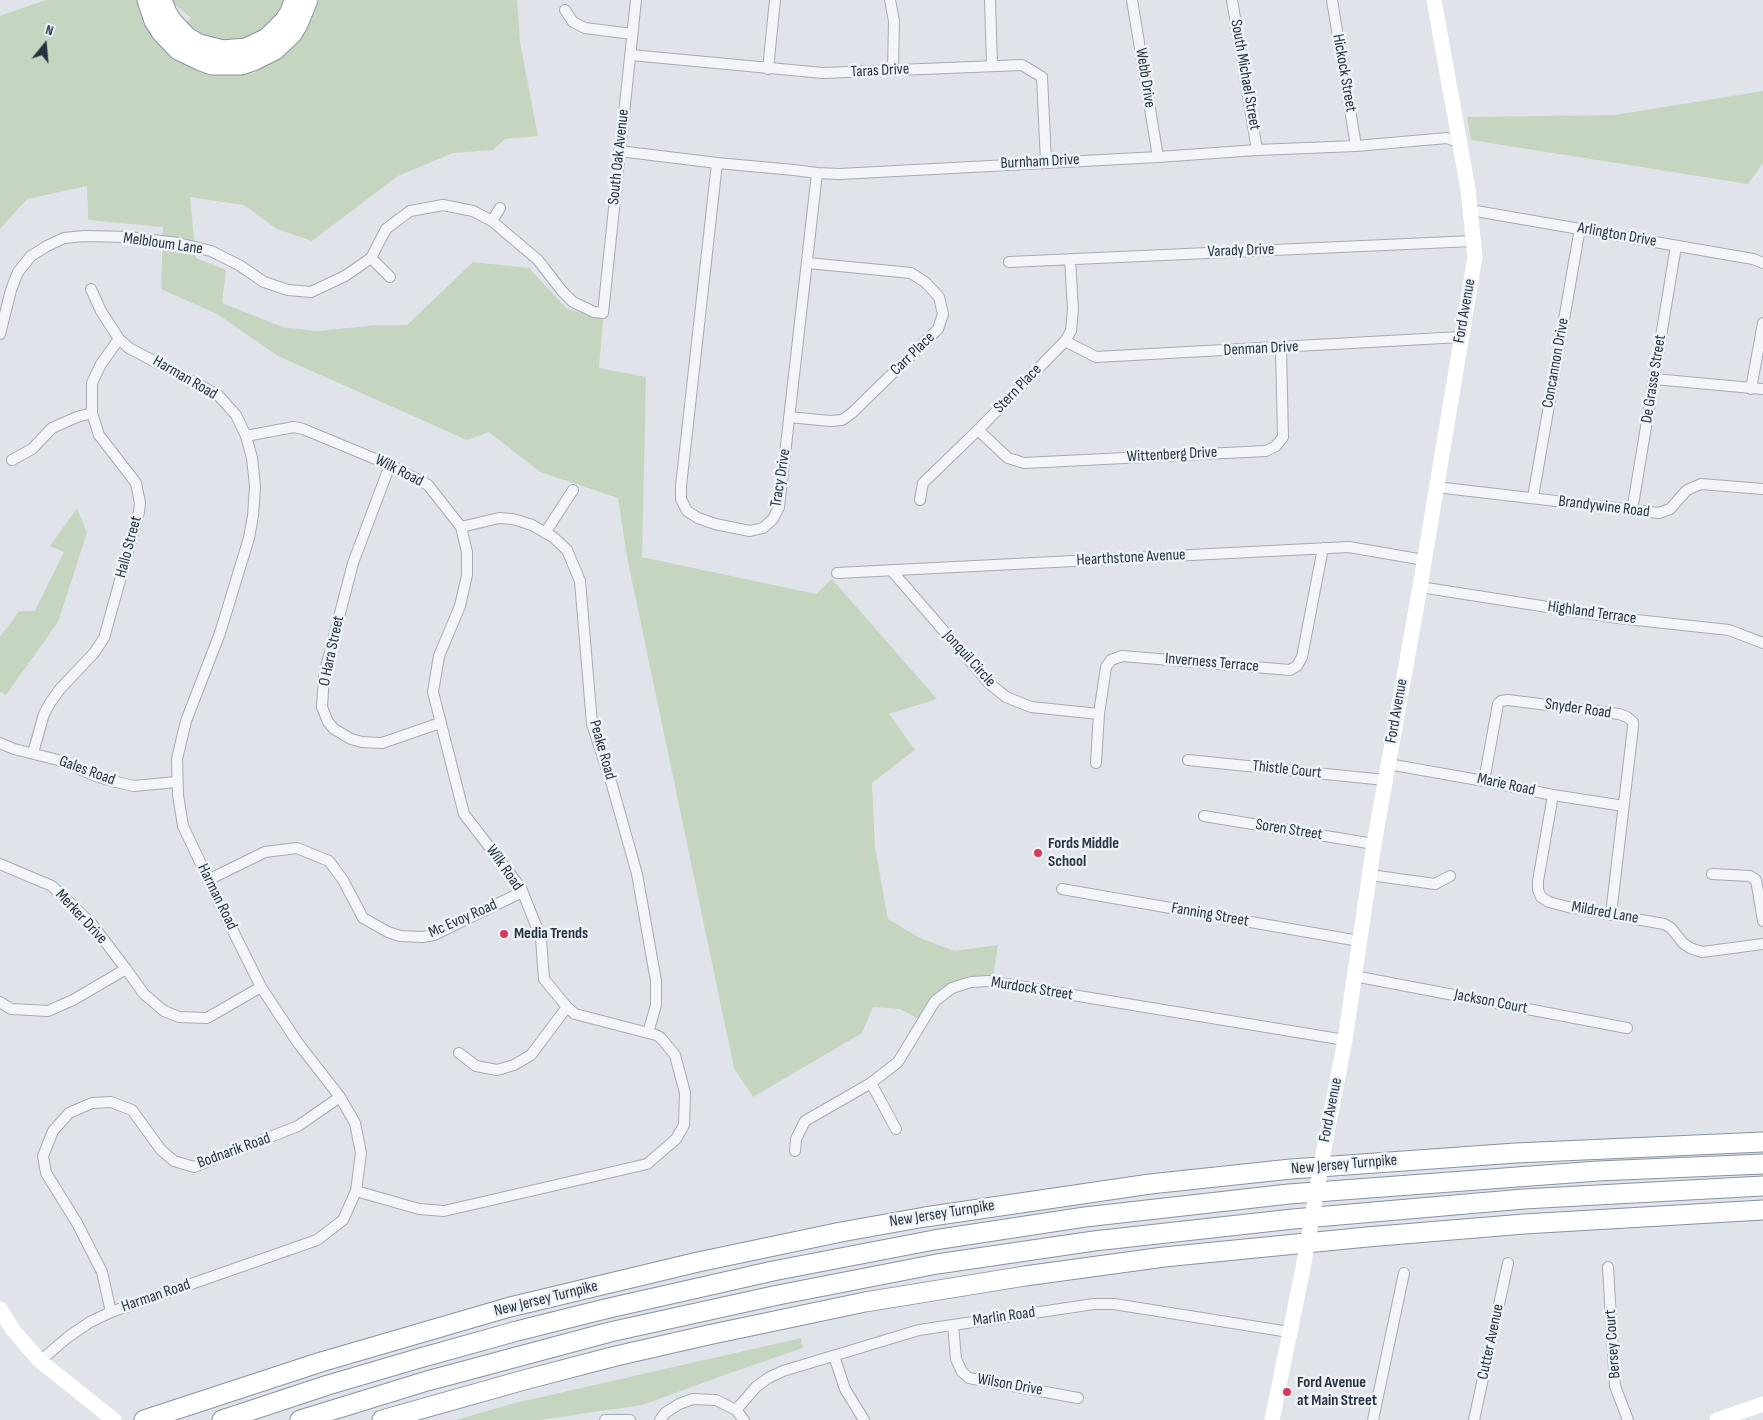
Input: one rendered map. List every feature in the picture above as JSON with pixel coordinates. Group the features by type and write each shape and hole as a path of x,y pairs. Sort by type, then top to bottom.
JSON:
{"highway":[{"path":"147,0 154,21 161,32 178,50 212,65 241,64 254,61 275,50 292,34 308,0"},
{"path":"162,0 173,22 187,37 199,44 223,50 246,48 267,38 284,21 290,12 294,0"},
{"name":"New Jersey Turnpike","path":"144,1420 321,1362 510,1308 698,1262 841,1232 925,1217 1150,1184 1291,1169 1507,1153 1763,1142"},
{"name":"New Jersey Turnpike","path":"222,1420 328,1385 420,1358 605,1308 773,1271 934,1240 1104,1215 1299,1194 1598,1171 1763,1164"},
{"path":"300,1420 436,1379 610,1332 778,1295 937,1264 1094,1241 1302,1218 1524,1199 1763,1186"},
{"path":"382,1420 524,1380 689,1339 865,1302 1025,1276 1164,1257 1359,1237 1554,1222 1763,1210"}],"street":[{"name":"South Oak Avenue","path":"603,313 636,0"},
{"path":"768,69 775,0"},
{"path":"890,0 894,21 893,70"},
{"path":"990,0 992,65"},
{"name":"Webb Drive","path":"1132,0 1158,157"},
{"name":"South Michael Street","path":"1232,0 1257,150"},
{"name":"Hickock Street","path":"1332,0 1356,146"},
{"name":"Ford Avenue","path":"1272,1420 1303,1268 1345,1040 1374,844 1420,587 1475,257 1468,189 1434,0"},
{"path":"565,10 573,22 585,28 632,34"},
{"name":"Taras Drive","path":"631,55 823,73 1022,65 1042,77 1046,162"},
{"name":"Burnham Drive","path":"619,151 817,174 1356,146 1447,138 1460,143"},
{"name":"Tracy Drive","path":"718,163 681,499 687,511 698,518 715,524 750,531 763,528 774,519 779,508 817,174"},
{"name":"Melbloum Lane","path":"0,334 11,290 18,272 31,256 64,238 85,236 129,237 178,243 212,251 239,265 264,282 288,290 311,292 345,276 371,258 386,229 410,211 443,205 473,211 492,221 538,260 573,302 594,312 603,313"},
{"path":"492,221 500,208"},
{"name":"Arlington Drive","path":"1470,210 1753,259 1763,263"},
{"name":"Concannon Drive","path":"1533,498 1580,228"},
{"name":"Varady Drive","path":"1009,262 1473,241"},
{"name":"De Grasse Street","path":"1632,511 1676,246"},
{"path":"371,258 390,277"},
{"name":"Stern Place","path":"920,500 923,483 1065,341 1071,331 1073,309 1070,259"},
{"name":"Carr Place","path":"789,417 830,422 842,420 852,413 938,329 943,314 939,297 925,282 911,273 808,263"},
{"name":"Harman Road","path":"40,1361 68,1336 90,1322 111,1312 317,1240 343,1220 356,1191 361,1153 355,1124 340,1097 298,1043 261,987 183,826 176,782 180,743 186,721 220,633 250,538 254,516 255,486 252,458 246,436 236,415 218,395 129,348 119,338 101,311 91,289"},
{"path":"1751,388 1763,323"},
{"name":"Denman Drive","path":"1065,341 1096,357 1461,337"},
{"name":"Hallo Street","path":"33,753 44,714 50,703 60,689 94,653 104,638 139,512 140,503 136,483 99,435 92,413 92,383 101,364 119,338"},
{"name":"Wittenberg Drive","path":"978,430 1008,458 1024,463 1266,450 1276,446 1283,437 1281,348"},
{"path":"1654,379 1763,390"},
{"path":"12,460 32,449 52,428 77,417 92,413"},
{"name":"Wilk Road","path":"246,436 294,427 304,429 390,465 428,485 460,527 467,552 467,575 460,606 439,656 433,692 464,814 521,888 540,938 544,978 575,1014 656,1035 661,1038 672,1051 685,1093 684,1125 676,1139 647,1164 444,1211 419,1209 356,1191"},
{"name":"O Hara Street","path":"390,465 353,563 324,675 322,707 328,722 334,729 351,739 362,742 382,743 440,724"},
{"name":"Brandywine Road","path":"1436,487 1659,513 1670,509 1687,490 1701,484 1763,489"},
{"path":"545,533 573,490"},
{"name":"Peake Road","path":"460,527 499,518 513,519 532,524 553,537 567,550 580,581 592,724 612,785 637,874 656,981 656,1005 648,1033"},
{"name":"Hearthstone Avenue","path":"837,573 1349,547 1424,560"},
{"name":"Inverness Terrace","path":"1096,763 1099,714 1106,667 1111,660 1122,656 1290,670 1297,666 1302,657 1323,548"},
{"name":"Jonquil Circle","path":"891,570 990,684 1006,696 1031,707 1099,714"},
{"name":"Highland Terrace","path":"1420,587 1618,618 1728,630 1763,643"},
{"name":"Snyder Road","path":"1484,781 1498,704 1501,701 1508,700 1619,714 1633,722 1634,727 1611,914"},
{"name":"Gales Road","path":"0,743 14,749 58,760 92,775 134,786 176,782"},
{"name":"Thistle Court","path":"1188,760 1385,780"},
{"name":"Marie Road","path":"1388,764 1553,795 1624,806"},
{"name":"Mildred Lane","path":"1553,795 1538,881 1538,890 1541,897 1549,902 1568,907 1664,924 1671,928 1683,943 1690,948 1702,952 1763,944"},
{"name":"Soren Street","path":"1204,816 1374,844"},
{"name":"Mc Evoy Road","path":"208,880 265,852 298,848 329,862 343,880 363,918 388,932 400,936 423,937 434,935 522,892"},
{"name":"Merker Drive","path":"0,864 52,886 92,923 144,994 164,1010 179,1017 207,1018 261,987"},
{"path":"1712,874 1750,876 1756,880 1763,921"},
{"path":"1370,875 1435,884 1450,876"},
{"name":"Fanning Street","path":"1062,889 1359,941"},
{"path":"0,1002 11,1009 48,1011 73,1000 126,969"},
{"name":"Jackson Court","path":"1354,976 1627,1028"},
{"name":"Murdock Street","path":"795,1151 796,1139 805,1121 871,1083 898,1062 935,1001 952,988 971,982 988,981 1345,1040"},
{"path":"459,1053 476,1066 498,1070 514,1065 531,1055 567,1006"},
{"path":"871,1083 896,1129"},
{"name":"Bodnarik Road","path":"111,1312 102,1272 77,1223 46,1173 43,1156 53,1131 69,1112 92,1103 111,1102 132,1110 161,1150 174,1161 194,1167 298,1126 340,1097"},
{"name":"Cutter Avenue","path":"1474,1420 1508,1263"},
{"name":"Bersey Court","path":"1608,1267 1615,1386 1628,1420"},
{"path":"1373,1420 1404,1273"},
{"name":"Marlin Road","path":"736,1410 756,1387 768,1378 783,1371 919,1330 1094,1304 1114,1304 1290,1332"},
{"path":"0,1309 13,1330 40,1361 114,1420"},
{"name":"Wilson Drive","path":"953,1325 956,1359 962,1372 969,1378 1078,1398"},
{"path":"834,1356 845,1389 864,1420"},
{"path":"660,1420 665,1413 679,1404 694,1399 716,1400 736,1410 744,1420"},
{"path":"1717,1420 1763,1404"},
{"path":"605,1420 630,1420"}],"green space":[{"path":"46,0 138,0 145,24 165,51 205,72 254,73 294,45 319,0 517,0 520,42 538,136 505,139 493,150 453,153 398,176 312,241 277,229 244,205 190,197 196,258 226,270 222,303 283,327 317,331 378,325 407,325 473,262 529,268 567,309 603,319 599,368 646,377 642,557 816,594 832,579 937,699 889,714 915,750 872,783 875,848 888,919 918,937 954,951 998,945 992,982 946,993 924,1022 900,1009 873,1007 862,1033 753,1097 734,1068 627,557 618,498 540,472 489,432 467,440 278,356 217,314 161,289 163,227 88,220 87,186 27,199 0,229 0,16"},
{"path":"171,0 288,0 284,12 259,36 226,44 206,40 184,24 191,18"},
{"path":"1763,91 1763,163 1748,184 1471,140 1467,117 1615,115"},
{"path":"77,508 87,533 58,622 6,695 0,692 0,637 19,611 35,611 64,552 50,546"},
{"path":"801,1338 803,1348 642,1405 540,1420 456,1420 515,1403"}],"place":[{"name":"Fords Middle School","path":"1038,853"},
{"name":"Media Trends","path":"504,934"},
{"name":"Ford Avenue at Main Street","path":"1287,1392"}]}
